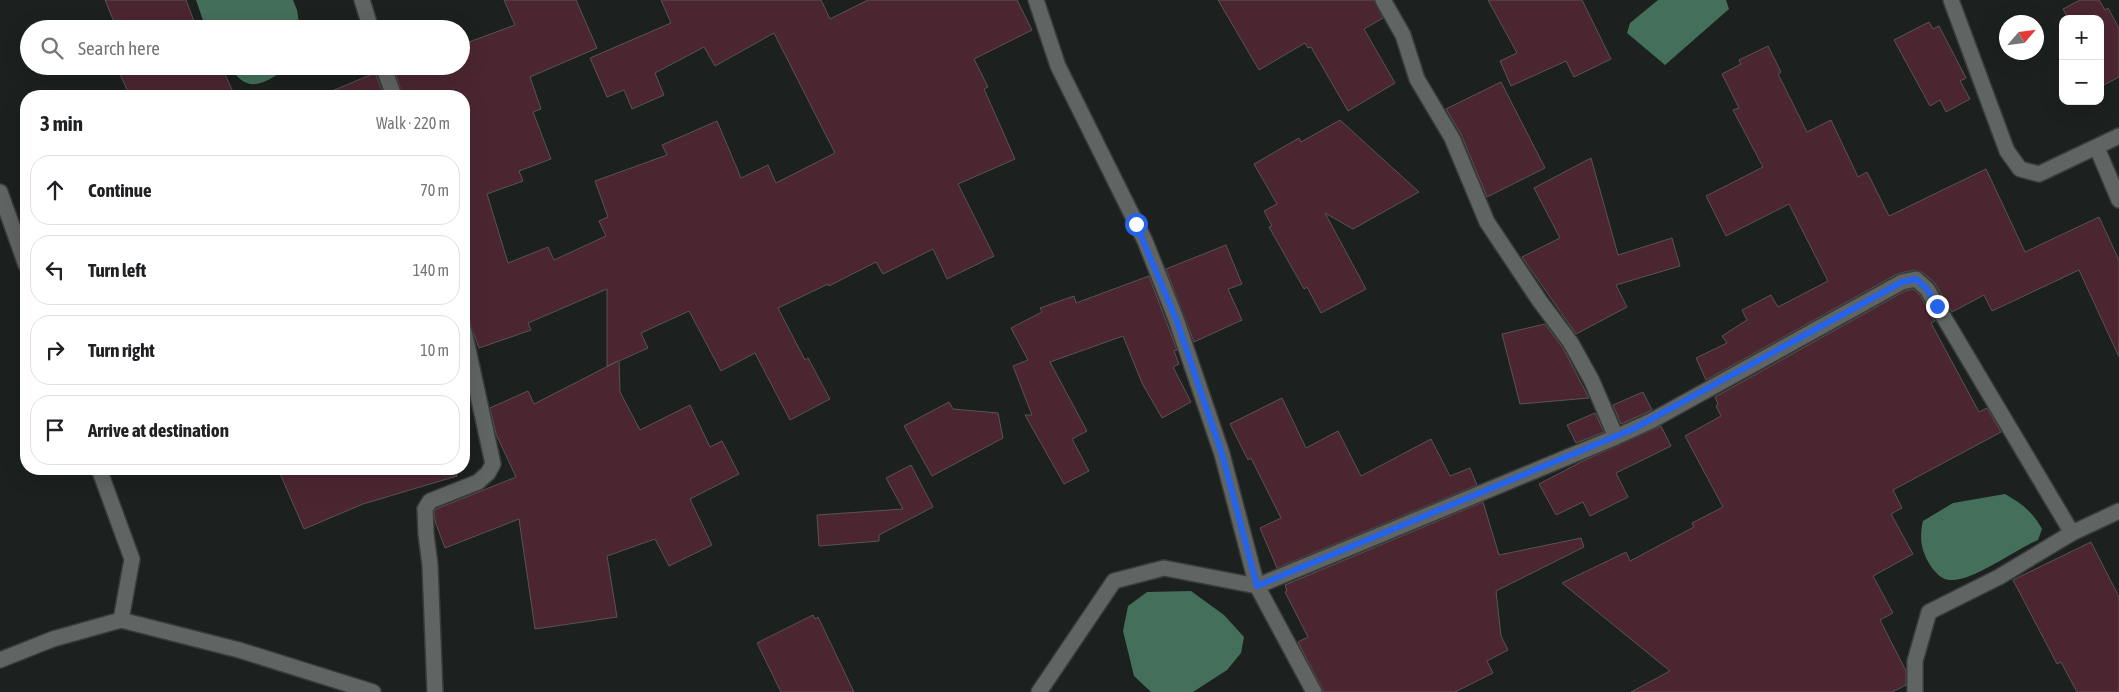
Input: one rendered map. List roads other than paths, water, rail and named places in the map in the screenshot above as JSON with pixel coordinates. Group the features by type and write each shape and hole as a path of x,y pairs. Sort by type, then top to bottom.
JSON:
{"street":[{"path":"362,0 368,20"},
{"path":"1036,0 1058,66 1145,241 1176,319 1222,454 1257,586 1314,692"},
{"path":"1383,0 1403,35 1417,79 1452,138 1487,222 1539,300 1571,343 1592,381 1616,437"},
{"path":"1951,0 2007,151 2020,168 2038,174 2097,148 2119,136"},
{"path":"386,75 392,90"},
{"path":"2097,148 2119,200"},
{"path":"0,192 20,248"},
{"path":"1039,692 1114,581 1164,568 1257,586 1651,421 1902,282 1916,279 1927,289 2072,533"},
{"path":"435,692 430,565 425,509 430,500 478,482 488,473 493,464 470,355"},
{"path":"101,475 132,559 121,620"},
{"path":"1916,692 1915,661 1929,612 1999,577 2072,533 2119,511"},
{"path":"0,660 53,639 121,620 239,650 373,692"}]}
